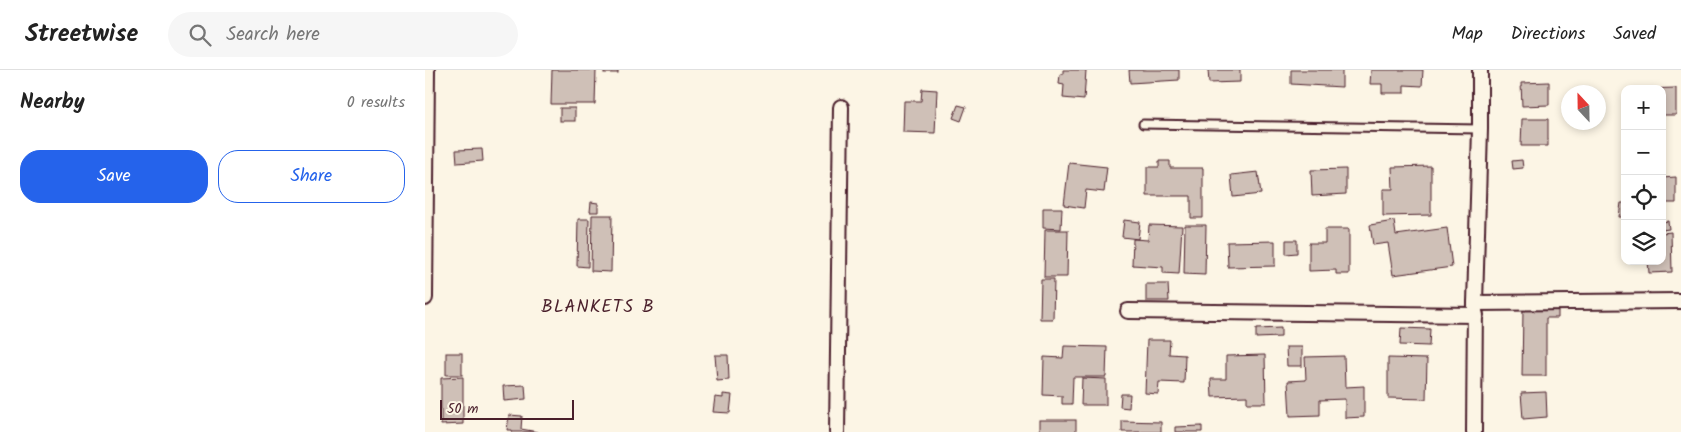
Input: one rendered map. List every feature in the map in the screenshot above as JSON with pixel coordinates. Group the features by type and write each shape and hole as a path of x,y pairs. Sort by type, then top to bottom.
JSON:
{"street":[{"path":"425,298 427,70"},
{"path":"1474,432 1480,70"},
{"path":"837,432 841,106"},
{"path":"1128,311 1475,309 1681,301"}],"lane":[{"path":"1143,124 1480,129"}],"building":[{"path":"552,70 596,70 595,104 551,104"},
{"path":"604,70 618,70 618,73 604,73"},
{"path":"1063,70 1086,70 1084,100 1063,98 1064,85 1059,84 1060,74 1063,74"},
{"path":"1129,70 1179,70 1179,80 1130,83"},
{"path":"1208,70 1240,70 1240,82 1209,83"},
{"path":"1291,70 1342,70 1342,87 1291,84"},
{"path":"1371,70 1423,70 1422,86 1404,85 1404,93 1382,93 1382,84 1370,84"},
{"path":"1549,82 1549,105 1522,106 1521,83"},
{"path":"1666,88 1676,88 1676,115 1666,115"},
{"path":"922,89 937,90 935,133 903,132 904,101 921,101"},
{"path":"958,105 966,107 961,121 953,118"},
{"path":"560,108 575,108 575,121 560,121"},
{"path":"1522,119 1548,119 1548,146 1521,146"},
{"path":"482,149 483,161 457,163 456,150"},
{"path":"1522,160 1523,168 1513,169 1512,161"},
{"path":"1159,161 1170,161 1170,168 1203,168 1203,218 1191,218 1191,196 1147,196 1147,167 1159,167"},
{"path":"1069,163 1107,167 1104,192 1086,190 1084,208 1064,205"},
{"path":"1431,166 1431,215 1383,216 1383,189 1393,189 1392,167"},
{"path":"1346,169 1346,194 1312,196 1311,170"},
{"path":"1258,172 1261,194 1233,197 1231,175"},
{"path":"1676,177 1676,203 1666,203 1666,178"},
{"path":"591,202 598,203 598,212 590,212"},
{"path":"1043,208 1062,208 1061,229 1043,228"},
{"path":"592,215 612,215 611,272 591,271"},
{"path":"578,219 589,219 588,267 577,266"},
{"path":"1124,220 1140,222 1138,239 1122,237"},
{"path":"1394,221 1396,235 1447,228 1452,267 1393,275 1388,243 1373,245 1370,225"},
{"path":"1666,221 1668,221 1669,229 1666,229"},
{"path":"1149,225 1182,226 1179,274 1163,273 1163,267 1132,265 1133,239 1148,240"},
{"path":"1185,225 1206,225 1205,275 1184,274"},
{"path":"1325,229 1349,229 1349,274 1336,274 1336,270 1309,271 1309,243 1325,243"},
{"path":"1045,230 1068,230 1067,277 1044,277"},
{"path":"1671,232 1672,272 1649,273 1648,265 1666,265 1666,233"},
{"path":"1286,240 1297,240 1297,253 1286,254"},
{"path":"1275,241 1275,266 1228,267 1227,242"},
{"path":"1041,279 1054,279 1053,319 1040,319"},
{"path":"1146,284 1168,284 1169,301 1146,301"},
{"path":"1523,309 1558,309 1558,318 1546,318 1546,376 1522,376"},
{"path":"1281,328 1281,337 1256,338 1256,329"},
{"path":"1401,328 1430,329 1429,346 1400,345"},
{"path":"1147,340 1170,340 1169,354 1185,355 1184,383 1159,382 1158,394 1145,393"},
{"path":"1064,346 1107,347 1106,377 1073,377 1072,404 1062,404 1062,396 1043,395 1044,357 1063,358"},
{"path":"1286,347 1302,347 1302,366 1287,366"},
{"path":"446,353 462,353 462,375 446,375"},
{"path":"715,355 728,355 729,380 717,381"},
{"path":"1265,355 1266,403 1247,403 1247,396 1212,397 1211,379 1226,379 1226,356"},
{"path":"1344,356 1345,387 1364,386 1364,417 1345,418 1345,399 1320,400 1320,415 1290,416 1288,381 1306,380 1305,357"},
{"path":"1388,358 1427,359 1426,399 1388,398"},
{"path":"463,377 463,424 441,425 441,378"},
{"path":"1082,378 1106,379 1106,405 1081,405"},
{"path":"525,385 526,399 504,401 503,386"},
{"path":"1546,392 1547,417 1523,419 1521,393"},
{"path":"723,394 732,395 730,413 713,412 715,397 723,398"},
{"path":"1121,394 1130,394 1129,408 1120,407"},
{"path":"509,415 522,416 521,429 538,432 512,432 512,430 507,430"},
{"path":"1039,420 1076,420 1076,432 1039,432"},
{"path":"1122,421 1161,422 1161,432 1122,432"},
{"path":"1202,426 1202,432 1175,432 1175,427"}],"district":[{"name":"BLANKETS B","path":"598,307"}]}
